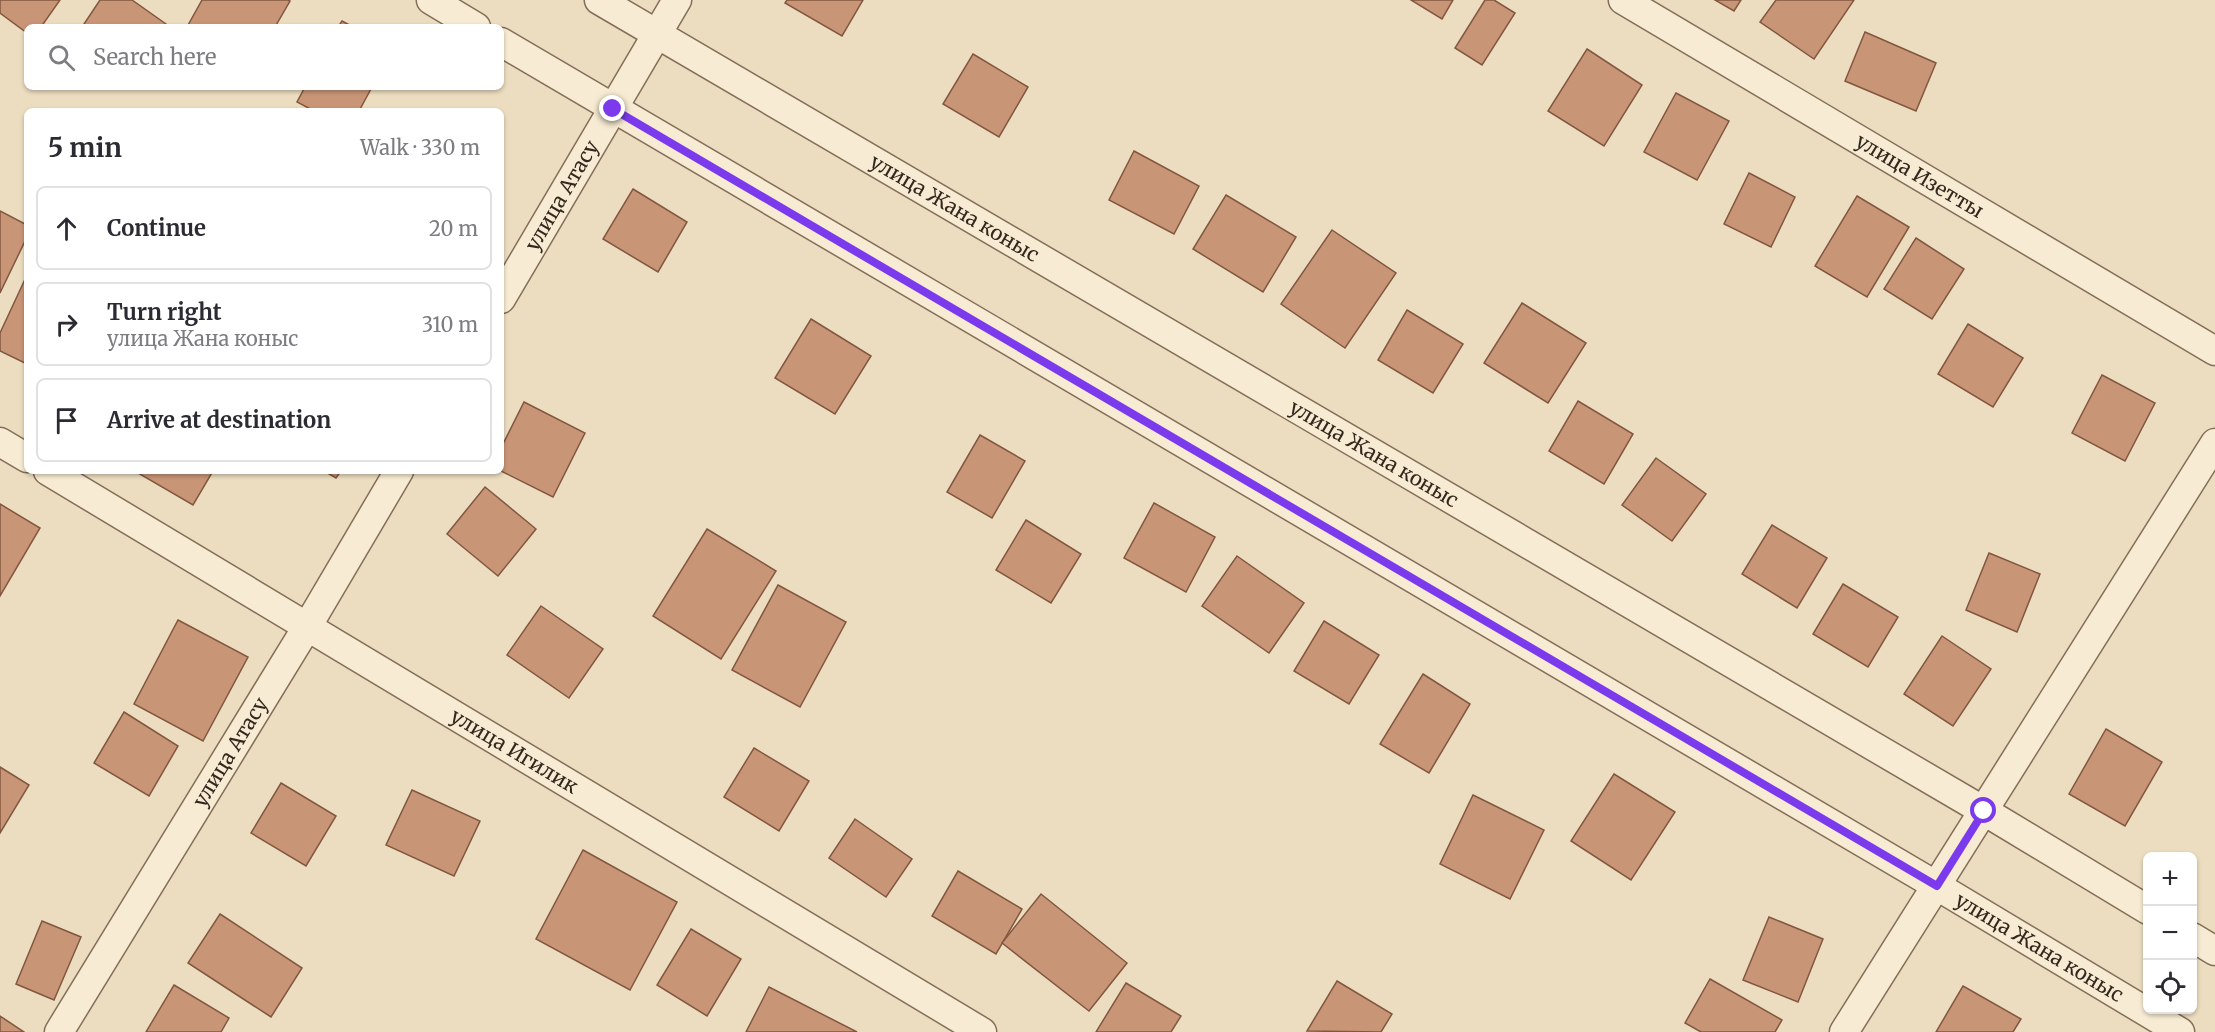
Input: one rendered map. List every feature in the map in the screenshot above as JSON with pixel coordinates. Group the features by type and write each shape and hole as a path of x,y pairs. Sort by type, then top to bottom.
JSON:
{"street":[{"path":"431,0 471,24"},
{"name":"улица Жана коныс","path":"599,0 1984,811 2143,907"},
{"name":"улица Атасу","path":"504,294 677,0"},
{"name":"улица Изетты","path":"1623,0 2215,351"},
{"name":"улица Жана коныс","path":"504,44 1937,886 2180,1032"},
{"path":"0,442 24,456"},
{"path":"1844,1032 2215,443"},
{"name":"улица Игилик","path":"53,474 982,1032"},
{"name":"улица Атасу","path":"59,1032 307,627 397,474"},
{"path":"2197,940 2215,951"}],"building":[{"path":"0,0 60,0 43,24 24,24 24,31 0,13"},
{"path":"100,0 132,0 166,24 84,24"},
{"path":"202,0 290,1 277,24 189,24"},
{"path":"787,0 863,0 842,36 785,3"},
{"path":"1411,0 1453,0 1442,19"},
{"path":"1485,0 1494,0 1515,13 1482,65 1455,48"},
{"path":"1715,0 1741,0 1734,11"},
{"path":"1776,0 1854,0 1814,59 1760,22"},
{"path":"1865,32 1936,63 1916,111 1845,81"},
{"path":"1587,49 1642,85 1604,146 1548,111"},
{"path":"973,54 1028,87 999,137 943,104"},
{"path":"303,90 370,90 361,108 308,108 297,102"},
{"path":"1676,93 1729,121 1697,180 1644,152"},
{"path":"1134,151 1199,186 1174,234 1109,200"},
{"path":"1749,173 1795,197 1771,247 1724,224"},
{"path":"633,189 687,222 658,272 603,239"},
{"path":"1226,195 1296,237 1263,292 1193,249"},
{"path":"1857,196 1909,227 1867,297 1815,266"},
{"path":"0,211 24,223 24,243 0,293"},
{"path":"1332,230 1396,273 1345,348 1281,304"},
{"path":"1916,238 1964,269 1932,319 1884,289"},
{"path":"24,281 24,363 0,351 0,333"},
{"path":"1522,303 1586,343 1548,403 1484,363"},
{"path":"1407,310 1463,344 1433,393 1378,360"},
{"path":"811,319 871,356 835,414 775,378"},
{"path":"1968,324 2023,358 1993,407 1938,374"},
{"path":"2102,375 2155,403 2125,461 2072,433"},
{"path":"1578,401 1633,434 1604,484 1549,451"},
{"path":"524,402 585,433 553,497 504,472 504,442"},
{"path":"980,435 1025,461 992,518 947,492"},
{"path":"1656,458 1706,494 1672,541 1622,505"},
{"path":"140,474 211,474 193,505"},
{"path":"485,487 536,529 498,576 447,534"},
{"path":"1154,503 1215,537 1186,592 1124,558"},
{"path":"0,504 40,528 0,596"},
{"path":"1026,520 1081,554 1051,603 996,570"},
{"path":"1772,525 1827,558 1797,608 1742,574"},
{"path":"707,529 776,571 721,659 653,616"},
{"path":"1989,553 2040,574 2017,632 1966,610"},
{"path":"1237,556 1304,603 1269,653 1202,606"},
{"path":"1843,584 1898,617 1868,667 1813,634"},
{"path":"778,585 846,622 800,707 732,670"},
{"path":"541,606 603,649 569,698 507,655"},
{"path":"178,620 248,657 203,741 134,704"},
{"path":"1324,621 1379,655 1349,704 1294,671"},
{"path":"1942,636 1991,669 1953,726 1904,694"},
{"path":"1423,674 1470,704 1429,773 1380,744"},
{"path":"124,712 178,746 149,796 94,763"},
{"path":"2106,729 2162,762 2125,826 2069,794"},
{"path":"754,748 809,781 779,831 724,797"},
{"path":"0,767 29,785 0,833"},
{"path":"1614,774 1675,812 1631,880 1571,841"},
{"path":"281,783 336,816 306,866 251,833"},
{"path":"412,790 480,821 454,876 386,845"},
{"path":"1473,795 1544,830 1510,899 1440,864"},
{"path":"855,819 912,859 886,897 829,858"},
{"path":"583,850 677,902 630,990 536,939"},
{"path":"958,871 1022,909 996,954 932,916"},
{"path":"1041,894 1127,963 1089,1011 1002,943"},
{"path":"220,914 302,968 271,1017 188,963"},
{"path":"1769,917 1823,939 1798,1002 1743,980"},
{"path":"42,921 81,937 54,1000 16,984"},
{"path":"691,929 741,959 707,1016 657,985"},
{"path":"1710,979 1782,1020 1775,1032 1701,1032 1685,1023"},
{"path":"1337,981 1392,1014 1381,1032 1307,1031"},
{"path":"1126,983 1181,1016 1171,1032 1096,1032"},
{"path":"174,985 229,1018 221,1032 146,1032"},
{"path":"1963,986 2021,1019 2013,1032 1936,1032"},
{"path":"769,987 857,1032 746,1032"},
{"path":"0,1016 24,1032 0,1032"}],"route":[{"path":"613,109 1937,886 1984,811"}]}
